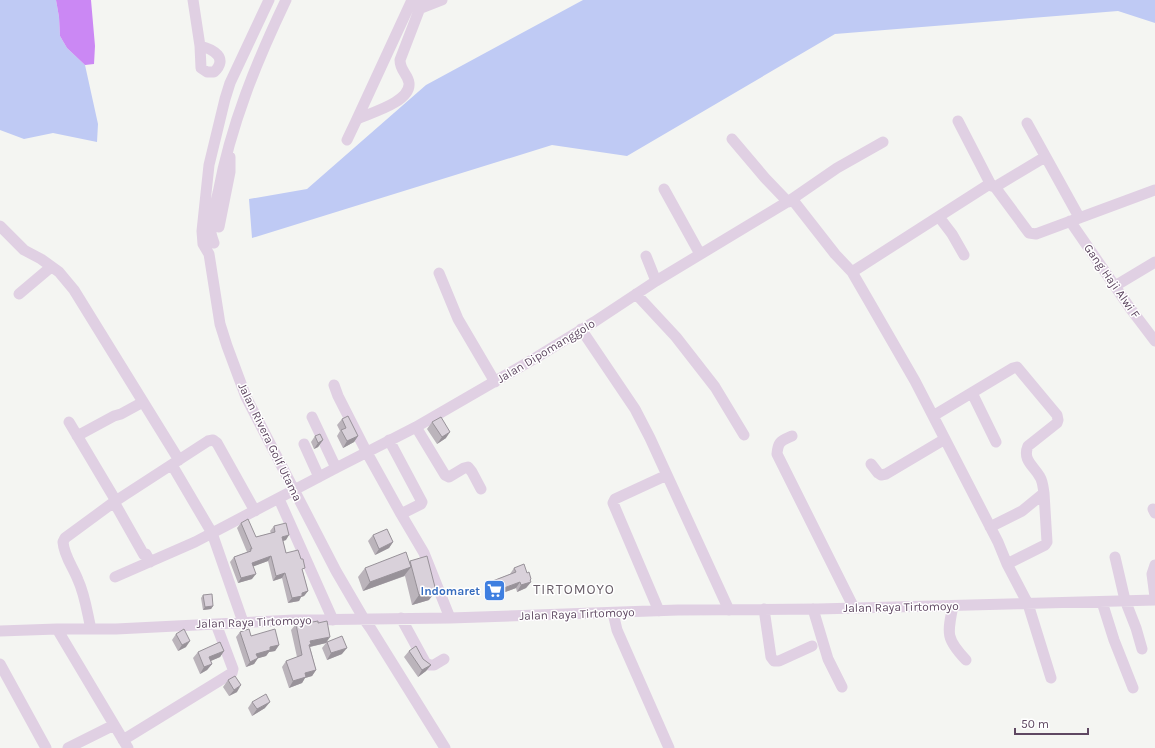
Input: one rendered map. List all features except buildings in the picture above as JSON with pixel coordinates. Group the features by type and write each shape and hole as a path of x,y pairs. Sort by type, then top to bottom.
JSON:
{"street":[{"path":"193,0 200,46"},
{"name":"Jalan Rivera Golf Utama","path":"269,0 224,99 209,165 202,231 209,244 210,263 220,324 246,397 336,571 364,619 445,748"},
{"path":"209,244 223,208 230,172 230,141 241,104 262,51 286,0"},
{"path":"416,3 442,0"},
{"path":"347,140 416,3"},
{"path":"357,119 395,103 407,92 409,86 408,79 400,67 400,60 416,3"},
{"path":"224,99 241,104"},
{"path":"958,121 993,186 1029,233 1036,234 1155,190"},
{"name":"Gang Haji Alwi F","path":"1028,123 1074,219 1115,286 1155,341"},
{"path":"732,139 765,178 790,201 852,272 915,381 1028,604 1052,678"},
{"name":"Jalan Dipomanggolo","path":"115,577 212,534 352,461 366,451 416,427 532,360 594,322 656,281 790,201 837,168 883,142"},
{"path":"852,272 988,185 993,186 1045,157"},
{"path":"664,189 700,254"},
{"path":"939,217 952,234 964,255"},
{"path":"0,226 24,250 59,272 74,290 143,402 176,462 212,534 243,622"},
{"path":"646,256 656,281"},
{"path":"1115,286 1155,262"},
{"path":"19,294 51,267"},
{"path":"440,273 458,319 495,382"},
{"path":"636,294 676,337 715,387 744,435"},
{"path":"581,329 635,409 650,438 729,610"},
{"path":"933,416 1016,367 1057,415 1057,423 1028,446 1026,451 1026,456 1041,478 1044,493 1047,542 1045,545 1007,564"},
{"path":"334,385 366,451 431,567 450,618"},
{"path":"972,393 996,442"},
{"path":"77,436 143,402"},
{"path":"312,417 336,468"},
{"path":"68,422 144,555 146,554 150,562"},
{"path":"416,427 445,475 449,477 468,467 481,489"},
{"path":"792,436 780,442 777,454 854,608"},
{"path":"871,464 881,475 886,474 945,439"},
{"path":"91,629 84,596 67,556 63,542 65,538 115,502 208,441 212,440 217,443 255,511"},
{"path":"389,440 422,502 421,504 401,514"},
{"path":"304,444 319,477"},
{"path":"659,611 613,503 614,499 667,475"},
{"path":"990,527 1022,511 1044,493"},
{"path":"279,499 333,620"},
{"path":"1115,557 1125,600 1136,628 1142,649"},
{"path":"1155,566 1152,574 1155,598"},
{"name":"Jalan Raya Tirtomoyo","path":"0,631 116,629 243,622 450,618 659,611 1102,602 1155,598"},
{"path":"1102,602 1114,640 1133,688"},
{"path":"953,606 948,628 949,636 951,642 966,660"},
{"path":"764,609 771,657 774,661 779,661 812,646"},
{"path":"813,609 828,659 842,687"},
{"path":"613,613 617,630 669,748"},
{"path":"401,618 425,662 429,665 434,665 444,659"},
{"path":"57,629 125,744 232,673 233,669 216,624"},
{"path":"0,664 46,748"},
{"path":"68,748 114,725"}],"shaded area":[{"path":"0,0 56,0 60,36 67,48 85,65 98,124 97,142 53,133 24,139 0,130"},
{"path":"56,0 91,0 95,46 94,64 85,65 67,48 60,36"},
{"path":"583,0 1155,0 1155,23 1118,11 835,34 627,156 552,145 252,238 249,199 307,189 426,85"}],"place":[{"name":"Indomaret","path":"495,591"}],"district":[{"name":"TIRTOMOYO","path":"574,589"}]}
